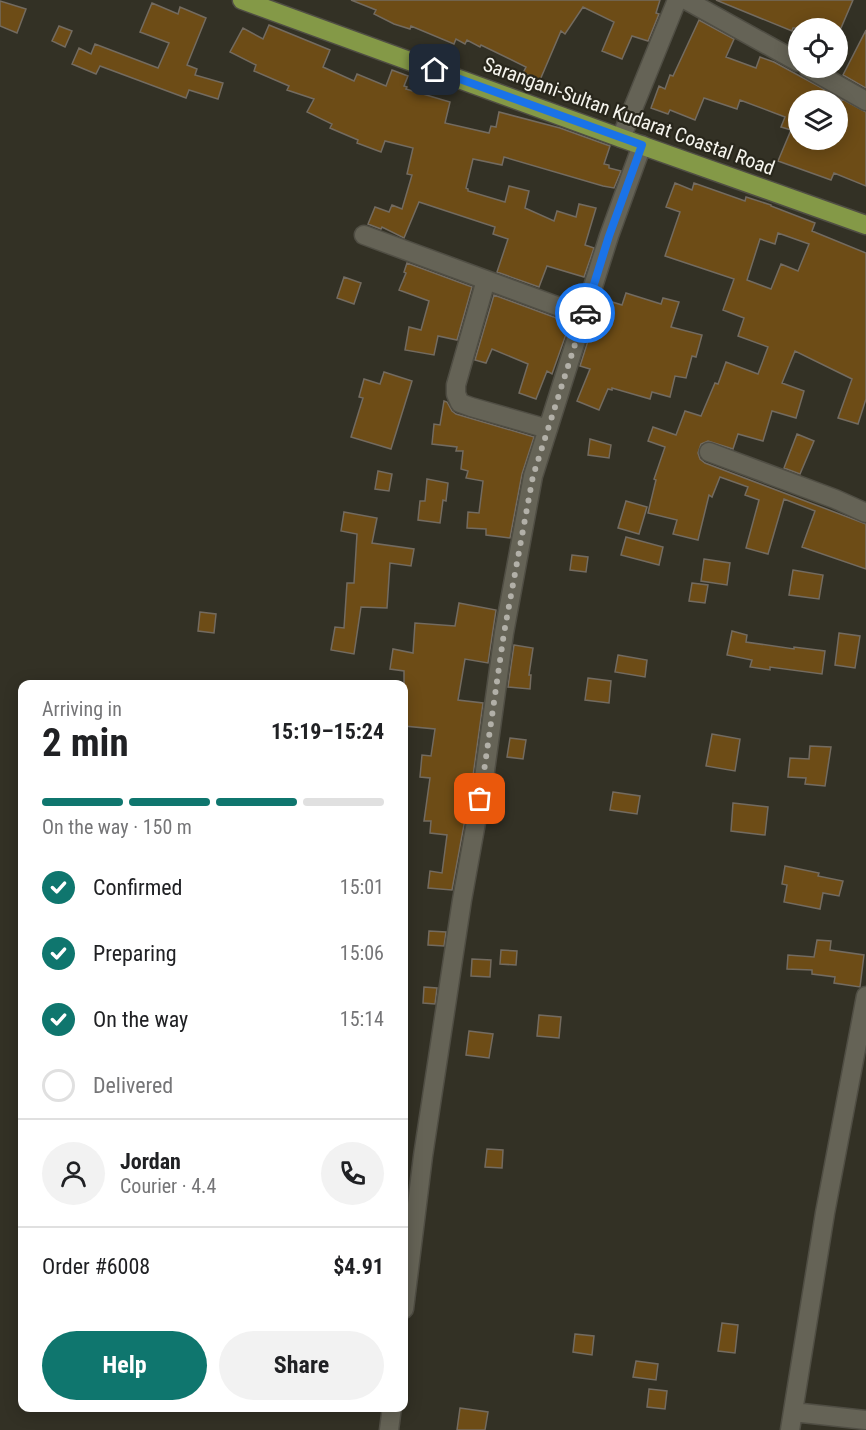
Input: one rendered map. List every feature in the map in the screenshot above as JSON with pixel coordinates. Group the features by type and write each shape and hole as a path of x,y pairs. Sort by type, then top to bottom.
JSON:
{"main road":[{"name":"Sarangani-Sultan Kudarat Coastal Road","path":"242,0 866,225"}],"street":[{"path":"621,138 677,0"},
{"path":"686,0 788,56"},
{"path":"826,78 866,101"},
{"path":"408,1278 427,1132 462,900 484,778 504,633 533,476 609,236 642,145"},
{"path":"364,235 584,316"},
{"path":"486,279 456,385 456,394 460,403 548,429"},
{"path":"709,452 835,499 866,513"},
{"path":"866,996 825,1213 791,1421 866,1420"},
{"path":"389,1430 391,1412"}],"building":[{"path":"351,0 660,0 656,13 659,14 648,41 632,36 622,59 602,51 614,22 583,7 565,34 561,31 540,80 523,73 526,67 481,45 480,47 467,40 465,44 456,39 454,44 411,26 410,29 394,24 374,14 376,10"},
{"path":"716,0 853,0 845,18 788,18 788,29"},
{"path":"0,1 26,9 17,33 0,26"},
{"path":"152,3 178,14 180,7 206,18 187,65 197,69 195,75 223,83 218,99 189,90 186,98 100,66 96,74 72,64 79,48 91,54 95,44 158,68 169,43 140,32"},
{"path":"699,20 734,39 726,57 756,68 760,57 788,70 788,78 803,78 826,90 788,90 788,129 781,127 785,117 740,100 737,109 704,98 695,120 670,110 668,114 651,108 659,86 665,89 670,75 673,76"},
{"path":"269,25 330,50 323,67 354,81 357,74 386,86 392,70 408,76 404,86 407,87 406,89 450,102 445,123 489,133 491,126 496,127 499,112 560,128 610,146 604,164 621,171 614,188 504,157 502,165 473,159 466,188 468,191 505,202 509,186 529,191 525,208 554,221 557,211 576,217 579,204 596,208 585,245 594,248 584,277 547,266 539,287 497,272 508,239 493,234 495,227 419,202 404,238 382,227 381,229 368,224 375,207 389,212 392,205 402,209 412,175 407,174 413,148 385,141 381,152 357,143 358,140 330,128 332,124 307,112 314,99 287,90 289,86 254,71 256,65 230,52 243,28 263,39"},
{"path":"59,26 72,31 65,47 52,41"},
{"path":"866,30 866,88 848,78 848,65"},
{"path":"848,102 866,112 866,186 834,173 831,180 778,161 788,137 788,150 848,150"},
{"path":"675,183 692,190 694,183 745,201 746,197 771,205 815,223 812,231 866,253 866,399 858,424 838,418 852,379 795,351 782,383 804,391 796,418 772,411 763,441 738,434 733,449 708,441 701,444 698,453 700,459 705,463 866,524 866,569 802,547 815,511 784,499 768,554 746,548 759,500 745,495 748,487 720,477 712,497 709,495 698,540 673,534 677,520 648,513 656,480 654,479 665,447 648,441 653,427 676,435 685,411 701,416 715,383 718,384 726,362 758,374 768,347 738,336 744,318 723,310 734,279 665,256 680,212 666,207","holes":["778,233 809,244 798,271 781,264 771,289 747,280 760,239 775,244"]},
{"path":"407,263 472,287 457,340 438,336 434,355 405,350 409,327 421,330 429,301 399,290 406,273 404,272"},
{"path":"344,277 361,283 354,304 337,298"},
{"path":"626,293 661,304 663,298 679,302 671,327 702,335 696,357 692,356 686,378 675,376 670,397 652,392 650,399 612,388 612,390 608,389 599,410 577,401 590,369 580,366 593,325 601,327 609,301 622,305"},
{"path":"494,295 570,323 552,374 547,371 536,399 519,393 528,364 492,349 486,363 475,360"},
{"path":"384,372 412,381 391,449 351,437 363,398 359,397 364,379 380,384"},
{"path":"444,401 456,414 534,437 522,474 510,538 486,535 486,529 467,528 468,512 479,513 483,481 466,478 468,471 461,469 463,451 456,451 457,447 432,444 434,424 440,425"},
{"path":"797,434 814,441 800,474 784,468"},
{"path":"590,439 611,445 609,458 588,455"},
{"path":"378,471 392,474 389,491 375,489"},
{"path":"427,479 448,483 440,523 418,520 420,501 425,501"},
{"path":"626,501 647,507 639,534 618,528"},
{"path":"344,512 377,518 372,543 414,549 411,566 390,563 387,608 361,607 354,654 331,650 335,627 344,628 347,583 354,583 357,534 341,531"},
{"path":"626,537 663,547 659,565 621,555"},
{"path":"572,555 588,557 586,572 570,570"},
{"path":"704,559 730,563 727,585 701,581"},
{"path":"793,570 823,575 819,599 789,595"},
{"path":"692,583 708,585 705,603 689,601"},
{"path":"459,603 496,610 488,663 465,659 458,700 483,703 473,776 452,890 428,888 430,871 442,873 447,835 430,833 431,821 424,821 430,778 420,777 422,755 431,756 435,729 408,726 408,680 404,680 404,671 390,669 393,649 413,653 415,623 455,626"},
{"path":"200,612 216,614 214,633 198,631"},
{"path":"732,631 747,635 746,642 825,651 822,674 770,667 770,670 750,667 752,660 727,655"},
{"path":"839,633 860,636 855,668 835,665"},
{"path":"514,645 533,648 529,675 531,675 530,689 508,687"},
{"path":"618,655 647,660 645,677 615,672"},
{"path":"588,678 611,681 609,703 585,700"},
{"path":"712,734 740,739 735,771 706,766"},
{"path":"510,738 526,740 523,759 507,757"},
{"path":"810,746 831,747 825,786 805,784 806,778 788,777 790,758 809,759"},
{"path":"613,792 640,796 637,814 610,810"},
{"path":"733,803 768,807 765,835 731,831"},
{"path":"785,866 843,881 839,896 823,893 820,909 784,902 787,885 782,884"},
{"path":"429,931 446,932 444,946 428,945"},
{"path":"817,940 831,941 830,950 864,955 860,987 834,983 835,977 812,974 812,970 787,969 788,955 814,957"},
{"path":"501,950 517,951 516,965 500,964"},
{"path":"472,959 491,960 490,977 471,976"},
{"path":"424,987 437,988 435,1004 423,1003"},
{"path":"539,1015 561,1017 559,1038 537,1036"},
{"path":"469,1031 493,1034 489,1058 466,1055"},
{"path":"487,1149 503,1150 502,1168 485,1167"},
{"path":"722,1323 738,1325 735,1353 718,1351"},
{"path":"575,1334 594,1336 592,1355 573,1352"},
{"path":"636,1361 658,1364 656,1380 633,1377"},
{"path":"649,1389 667,1391 665,1409 647,1407"},
{"path":"460,1408 488,1412 485,1430 457,1430"}],"way so far":[{"path":"480,799 504,633 526,508 533,476 585,313"}],"route":[{"path":"435,70 642,145 609,236 585,313"}]}
